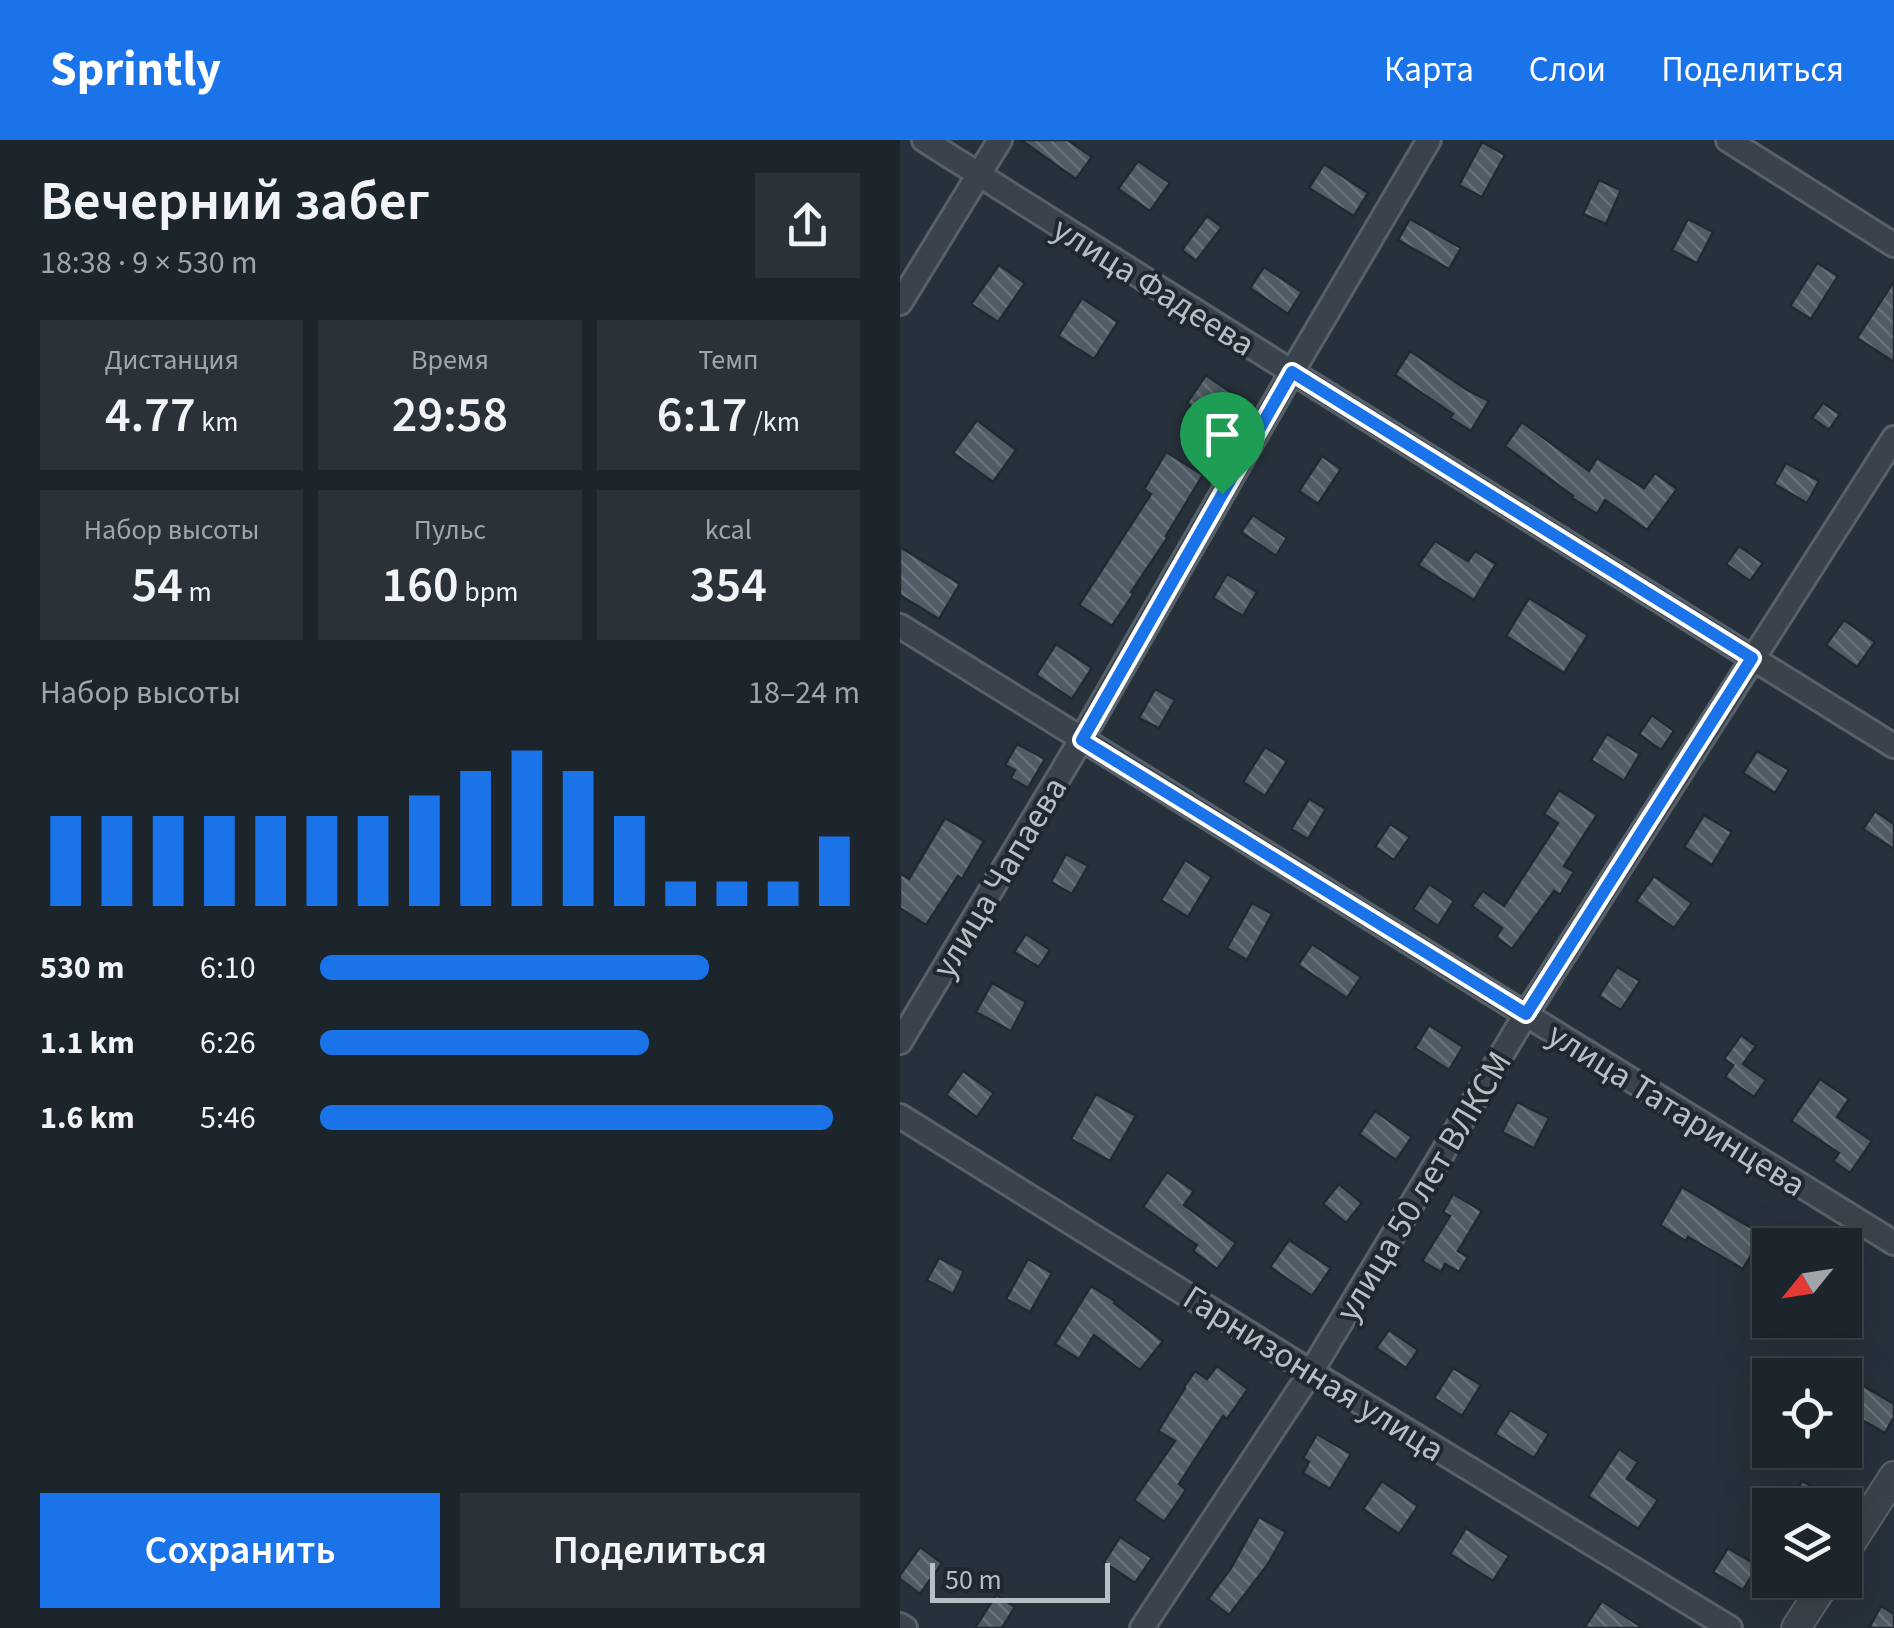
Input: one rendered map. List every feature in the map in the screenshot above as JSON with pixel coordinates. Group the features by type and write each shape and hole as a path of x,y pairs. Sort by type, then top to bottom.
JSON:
{"street":[{"name":"улица Фадеева","path":"924,140 1894,746"},
{"path":"900,302 1000,140"},
{"name":"улица Чапаева","path":"900,1042 1082,740 1429,140"},
{"path":"1728,140 1894,245"},
{"name":"улица 50 лет ВЛКСМ","path":"1142,1628 1311,1372 1526,1014 1894,438"},
{"name":"улица Татаринцева","path":"900,626 1894,1244"},
{"name":"Гарнизонная улица","path":"900,1116 1730,1628"},
{"path":"1862,1526 1894,1476"},
{"path":"1796,1628 1815,1598"}],"building":[{"path":"1021,140 1068,140 1092,157 1076,179"},
{"path":"1482,142 1505,155 1482,197 1459,185"},
{"path":"1138,161 1170,183 1150,211 1118,189"},
{"path":"1324,164 1368,193 1354,216 1309,188"},
{"path":"1599,180 1621,190 1606,224 1583,214"},
{"path":"1207,216 1222,227 1196,261 1182,250"},
{"path":"1410,219 1461,248 1449,269 1398,240"},
{"path":"1688,219 1713,232 1697,263 1672,250"},
{"path":"1817,263 1838,276 1811,319 1790,306"},
{"path":"999,265 1025,283 998,322 971,304"},
{"path":"1264,267 1302,292 1288,314 1250,288"},
{"path":"1894,281 1894,362 1857,338"},
{"path":"1082,298 1118,322 1094,359 1058,336"},
{"path":"1410,351 1489,401 1471,431 1450,418 1453,414 1395,375"},
{"path":"1206,375 1244,402 1225,430 1187,403"},
{"path":"1823,403 1840,414 1829,430 1812,418"},
{"path":"977,420 1016,450 993,482 953,453"},
{"path":"1522,422 1589,471 1597,458 1644,488 1655,473 1677,489 1647,530 1605,500 1597,514 1505,446"},
{"path":"1166,452 1203,475 1112,626 1079,605 1151,494 1144,489"},
{"path":"1322,456 1341,469 1318,504 1299,491"},
{"path":"1786,463 1819,481 1807,503 1774,484"},
{"path":"1253,515 1287,538 1276,556 1241,532"},
{"path":"1435,541 1468,561 1475,551 1496,564 1474,600 1418,565"},
{"path":"1739,546 1763,563 1750,581 1726,564"},
{"path":"900,547 960,584 939,619 900,595"},
{"path":"1227,574 1257,592 1243,616 1213,598"},
{"path":"1529,598 1588,635 1564,673 1506,636"},
{"path":"1844,620 1875,642 1857,667 1826,645"},
{"path":"1056,644 1092,668 1072,699 1036,675"},
{"path":"1155,689 1175,700 1159,728 1139,718"},
{"path":"1652,715 1674,731 1661,750 1639,734"},
{"path":"1607,734 1640,754 1624,781 1591,760"},
{"path":"1017,744 1045,759 1028,788 1011,778 1015,770 1005,765"},
{"path":"1265,747 1287,761 1265,796 1243,782"},
{"path":"1757,751 1789,770 1775,793 1743,773"},
{"path":"1559,790 1597,815 1564,866 1574,872 1560,895 1554,891 1512,949 1496,937 1502,928 1472,906 1483,891 1504,906 1558,823 1544,814"},
{"path":"1309,799 1326,809 1308,839 1291,829"},
{"path":"1875,811 1894,824 1894,849 1863,829"},
{"path":"1704,815 1732,832 1712,865 1684,847"},
{"path":"945,818 984,841 962,879 958,876 926,925 900,908 900,873 909,879"},
{"path":"1390,824 1410,837 1394,860 1375,847"},
{"path":"1066,854 1088,866 1072,894 1051,882"},
{"path":"1185,860 1212,877 1188,917 1161,900"},
{"path":"1654,876 1692,903 1674,928 1636,901"},
{"path":"1429,884 1454,901 1438,926 1413,909"},
{"path":"1252,903 1272,914 1247,960 1227,948"},
{"path":"1026,934 1050,950 1039,967 1014,952"},
{"path":"1312,944 1361,977 1347,998 1298,965"},
{"path":"1617,967 1640,981 1621,1010 1599,996"},
{"path":"992,983 1026,1002 1011,1031 976,1012"},
{"path":"1429,1025 1463,1047 1449,1070 1415,1048"},
{"path":"1741,1035 1756,1046 1743,1064 1766,1080 1754,1097 1725,1077 1733,1065 1724,1059"},
{"path":"963,1071 994,1093 977,1117 946,1095"},
{"path":"1820,1079 1849,1099 1837,1117 1872,1141 1850,1173 1833,1161 1839,1153 1791,1121"},
{"path":"1096,1094 1136,1116 1110,1161 1071,1139"},
{"path":"1517,1102 1549,1118 1534,1148 1502,1132"},
{"path":"1375,1111 1412,1137 1396,1160 1359,1134"},
{"path":"1167,1172 1194,1191 1184,1205 1236,1243 1217,1269 1193,1251 1197,1245 1143,1207"},
{"path":"1339,1184 1362,1203 1346,1223 1323,1204"},
{"path":"1682,1187 1752,1228 1752,1254 1743,1269 1660,1225"},
{"path":"1453,1194 1482,1211 1458,1251 1468,1257 1459,1272 1445,1264 1441,1272 1422,1261 1450,1216 1443,1212"},
{"path":"1289,1240 1331,1268 1312,1296 1270,1267"},
{"path":"939,1258 964,1271 953,1294 927,1280"},
{"path":"1028,1259 1052,1273 1030,1312 1006,1299"},
{"path":"1091,1286 1163,1341 1140,1370 1094,1335 1079,1359 1055,1344"},
{"path":"1389,1330 1418,1350 1406,1368 1376,1348"},
{"path":"1217,1366 1248,1389 1227,1419 1223,1416 1179,1484 1186,1490 1164,1522 1134,1500 1175,1441 1158,1431 1184,1387 1195,1371 1207,1379"},
{"path":"1453,1368 1481,1385 1462,1416 1434,1398"},
{"path":"1862,1385 1894,1404 1894,1417 1885,1433 1862,1420"},
{"path":"1510,1410 1549,1434 1534,1458 1495,1434"},
{"path":"1317,1434 1351,1454 1330,1489 1303,1473 1309,1462 1303,1458"},
{"path":"1619,1449 1638,1462 1627,1479 1658,1500 1638,1529 1588,1496"},
{"path":"1382,1481 1418,1506 1399,1534 1363,1509"},
{"path":"1259,1517 1286,1532 1268,1564 1229,1615 1208,1599 1231,1568"},
{"path":"1466,1528 1509,1556 1493,1581 1450,1554"},
{"path":"1120,1537 1152,1558 1135,1583 1104,1562"},
{"path":"920,1547 942,1563 920,1594 900,1575"},
{"path":"1728,1548 1752,1562 1752,1576 1743,1590 1713,1572"},
{"path":"996,1595 1015,1607 1002,1628 975,1628"},
{"path":"1602,1601 1643,1628 1584,1628"},
{"path":"1881,1606 1894,1614 1894,1628 1869,1628"}],"route":[{"path":"1292,372 1752,658 1526,1014 1082,740 1222,494 1292,372"}]}
